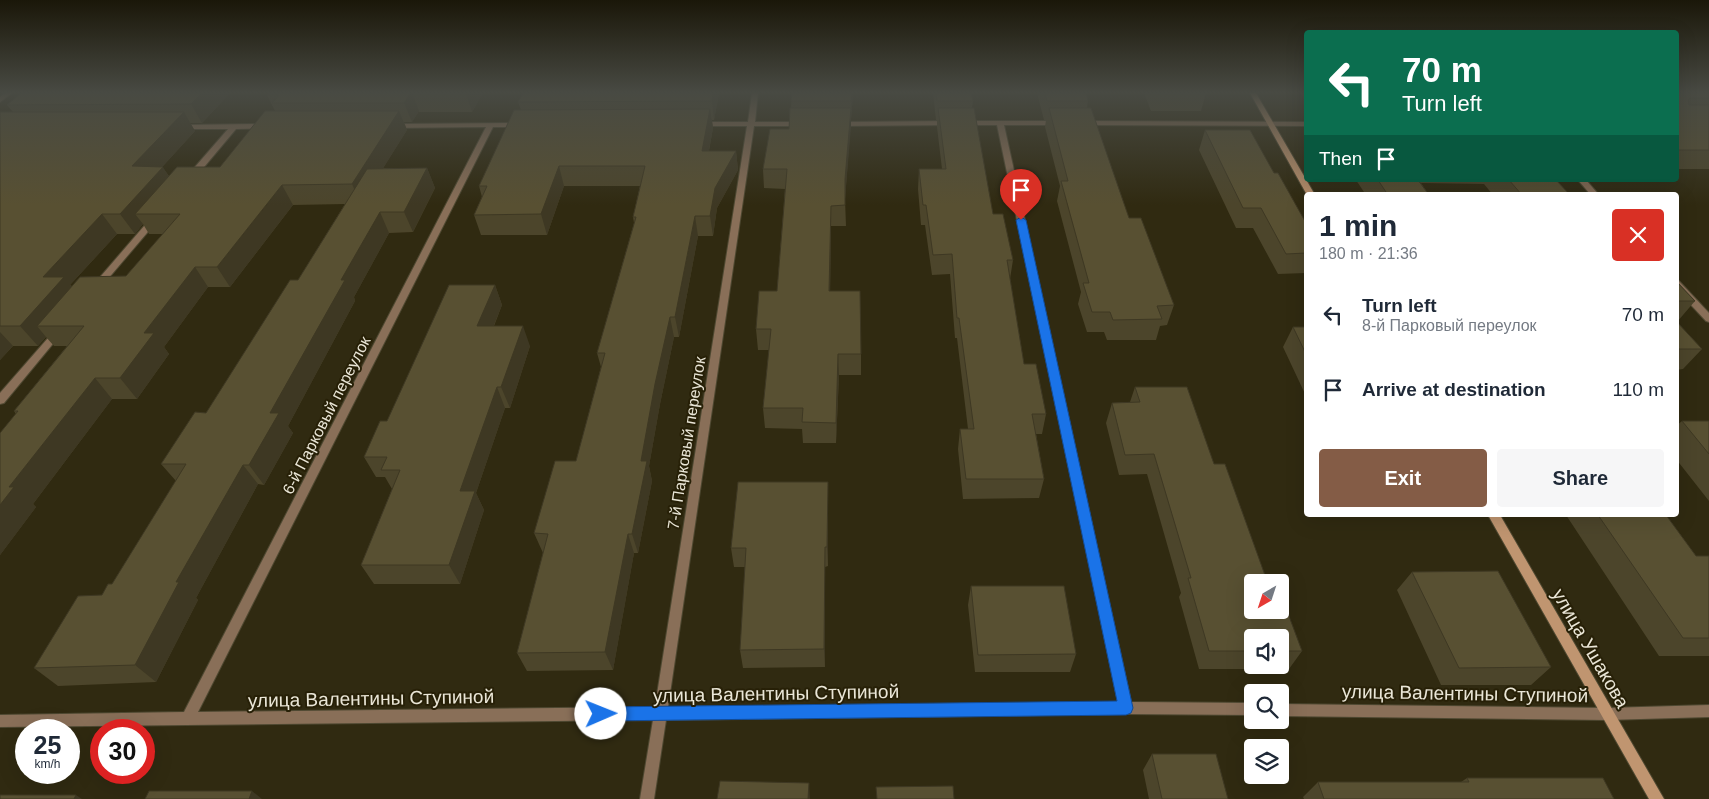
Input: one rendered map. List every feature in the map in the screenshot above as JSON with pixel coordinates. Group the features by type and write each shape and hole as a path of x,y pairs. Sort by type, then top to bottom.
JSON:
{"street":[{"path":"183,186 230,130"},
{"name":"6-й Парковый переулок","path":"188,718 488,130"},
{"name":"7-й Парковый переулок","path":"647,799 750,130"},
{"path":"1002,130 1126,708"},
{"path":"1275,130 1309,192"},
{"path":"1584,182 1593,192"},
{"path":"95,289 158,215"},
{"path":"1679,286 1709,319"},
{"path":"0,400 63,326"},
{"name":"улица Ушакова","path":"1495,517 1656,799"},
{"name":"улица Валентины Ступиной","path":"0,721 1126,708 1244,709"},
{"name":"улица Валентины Ступиной","path":"1289,710 1607,714 1709,711"}],"building":[{"path":"0,130 166,130 132,166 163,167 120,214 102,214 43,277 64,277 20,326 0,326"},
{"path":"250,130 387,130 352,184 282,185 217,267 195,267 144,333 154,333 120,378 95,378 9,487 14,487 0,505 0,433 18,411 14,411 84,326 37,326 80,277 126,276 180,214 135,214 177,167 220,167"},
{"path":"505,130 706,130 702,151 736,151 715,188 710,216 695,216 675,317 670,317 655,384 641,461 647,461 632,534 628,534 605,652 517,653 548,534 534,533 555,461 576,461 605,353 597,353 636,217 633,217 645,166 559,166 541,214 474,215 487,186 479,186"},
{"path":"770,130 849,130 845,205 831,206 829,291 860,291 861,354 838,354 836,423 802,422 803,408 763,408 771,329 756,329 759,291 777,291 787,169 763,169"},
{"path":"941,130 978,130 993,214 1003,214 1013,260 1007,260 1024,364 1036,364 1046,414 1032,414 1044,479 966,479 960,429 974,429 959,318 957,318 952,254 933,255 926,205 923,205 919,169 946,169"},
{"path":"1055,130 1099,130 1129,218 1141,218 1174,305 1157,306 1162,319 1113,320 1110,312 1092,312 1083,283 1089,283 1061,181 1068,181"},
{"path":"1205,130 1250,130 1274,173 1278,173 1304,219 1304,253 1286,254 1261,208 1243,208"},
{"path":"1679,130 1709,130 1709,150 1679,150"},
{"path":"427,168 404,212 380,212 341,280 345,280 270,413 279,413 249,465 243,465 176,582 179,582 135,665 34,668 78,596 102,595 108,584 112,584 186,464 161,464 195,412 206,413 290,280 298,280 367,169"},
{"path":"1379,182 1419,182 1427,192 1386,192"},
{"path":"1511,182 1558,182 1567,192 1519,192"},
{"path":"1679,284 1695,301 1679,301"},
{"path":"449,285 495,285 477,326 523,326 501,387 497,387 460,491 475,491 449,565 361,565 400,470 381,470 387,457 364,457 380,421 387,421"},
{"path":"1679,324 1702,349 1679,349"},
{"path":"1293,327 1304,327 1304,350"},
{"path":"1135,387 1187,387 1214,464 1225,464 1265,574 1244,574 1244,619 1289,619 1289,616 1302,651 1289,651 1289,629 1244,629 1244,651 1209,651 1188,578 1191,578 1154,454 1125,455 1112,403 1140,402"},
{"path":"1682,421 1709,421 1709,454"},
{"path":"738,482 828,482 824,649 740,650 746,548 731,548"},
{"path":"1599,517 1667,517 1696,556 1709,556 1709,638 1683,638"},
{"path":"1498,571 1551,667 1459,668 1412,572"},
{"path":"971,586 1064,586 1076,654 978,655"},
{"path":"1152,754 1216,754 1228,799 1162,799"},
{"path":"1467,778 1603,778 1614,799 1324,799 1318,782 1469,782"},
{"path":"720,781 809,783 808,799 717,799"},
{"path":"953,786 954,799 877,799 876,787"},
{"path":"149,791 252,791 249,799 145,799"},
{"path":"0,795 76,795 74,799 0,799"}],"route":[{"path":"601,714 1126,708 1021,220"}]}
